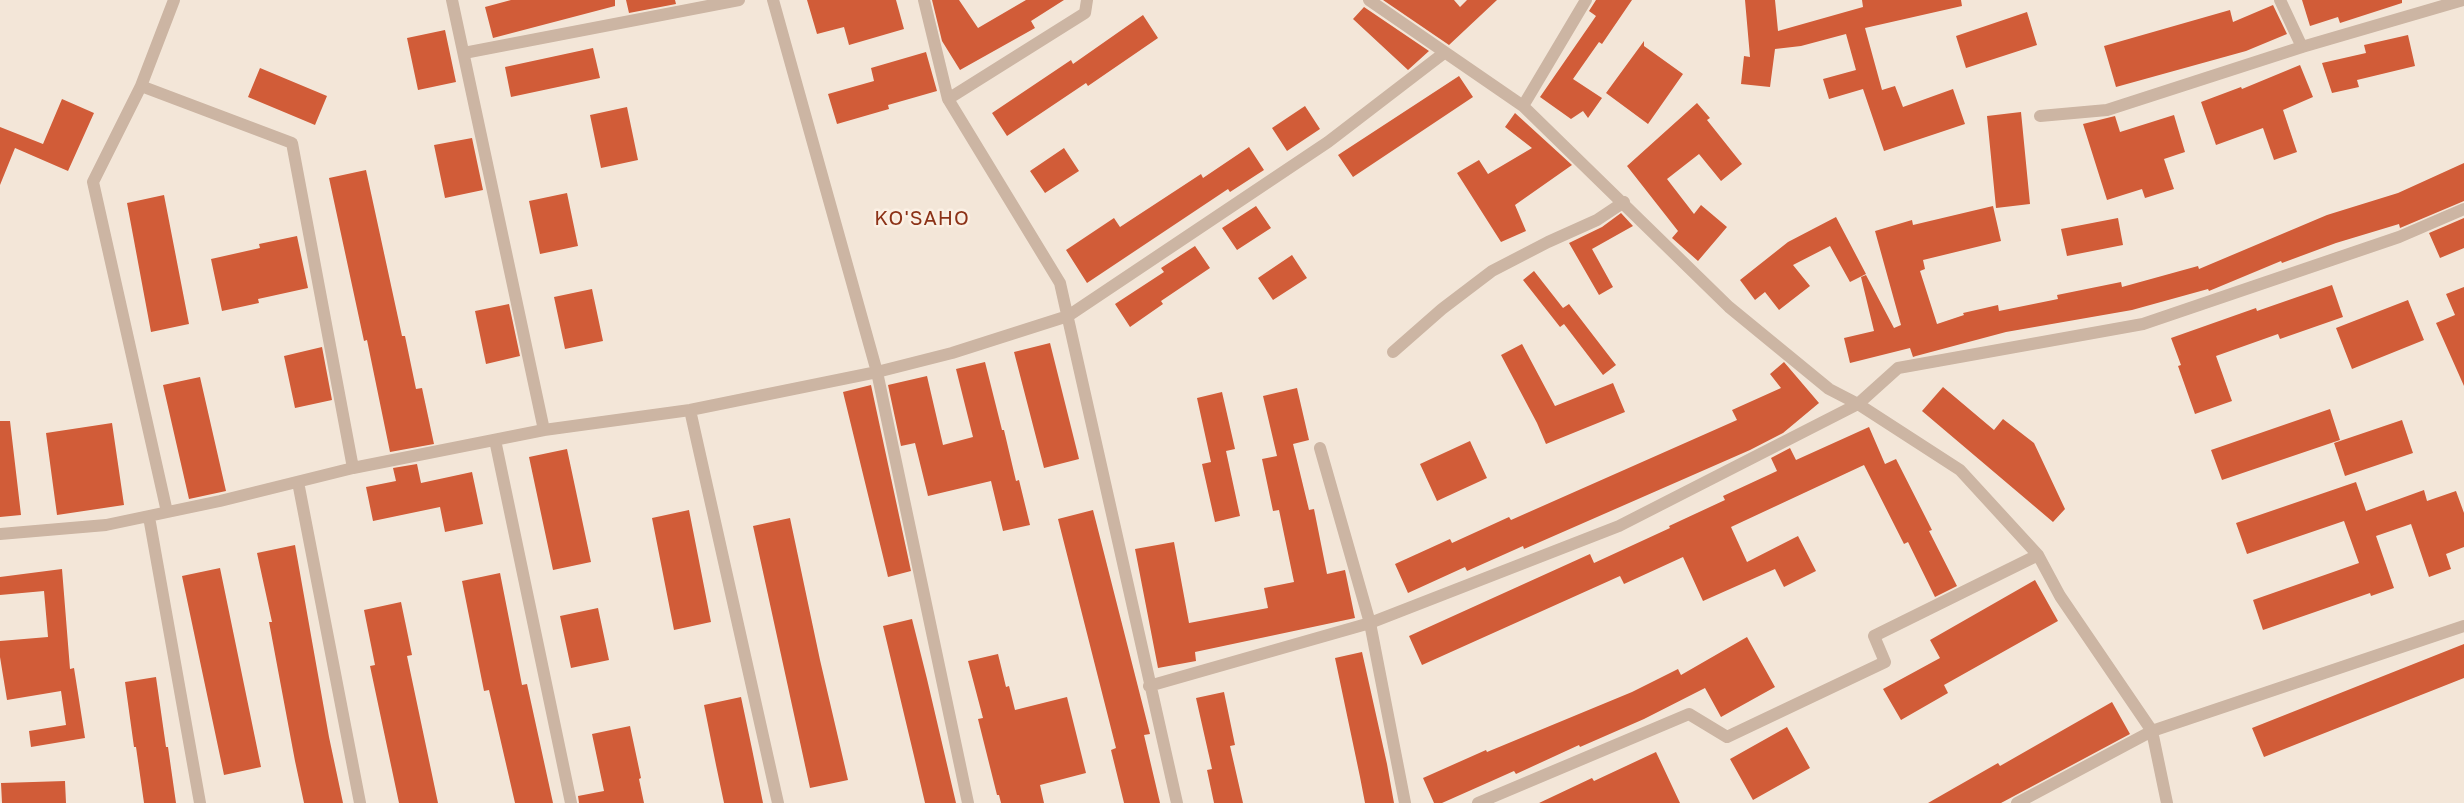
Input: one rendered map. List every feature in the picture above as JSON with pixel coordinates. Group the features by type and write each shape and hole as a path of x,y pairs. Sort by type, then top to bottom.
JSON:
{"street":[{"path":"167,512 93,182 141,86 174,0"},
{"path":"452,0 544,430"},
{"path":"464,53 739,0"},
{"path":"773,0 877,372 968,803"},
{"path":"924,0 948,99 1060,283 1149,686 1177,803"},
{"path":"948,99 1085,13 1087,0"},
{"path":"1369,0 1523,106 1624,202 1729,307 1829,389 1858,404 1960,470 2038,555 2060,596 2152,731 2167,803"},
{"path":"1523,106 1586,0"},
{"path":"2280,0 2302,47"},
{"path":"2040,116 2107,110 2302,47 2463,0"},
{"path":"0,534 106,525 149,517 353,468 544,430 690,410 877,372 952,354 1068,316 1328,142 1444,53"},
{"path":"141,86 292,143 353,468"},
{"path":"1393,352 1442,309 1492,271 1548,242 1597,220 1624,202"},
{"path":"1149,686 1370,623 1619,526 1858,404 1898,368 2143,324 2399,237 2464,209"},
{"path":"690,410 778,803"},
{"path":"495,440 571,803"},
{"path":"1320,448 1370,623 1405,803"},
{"path":"298,482 360,803"},
{"path":"149,517 200,803"},
{"path":"1478,803 1689,714 1727,736 1885,662 1874,636 2038,555"},
{"path":"2017,803 2152,731 2464,626"}],"building":[{"path":"511,0 615,0 615,6 493,38 485,7"},
{"path":"626,0 675,0 676,4 629,13"},
{"path":"807,0 896,0 904,29 849,45 844,27 817,34"},
{"path":"932,0 959,0 978,28 1026,0 1064,0 1031,21 1035,28 960,70 942,41"},
{"path":"1383,0 1454,0 1460,7 1467,0 1497,0 1449,45"},
{"path":"1596,0 1632,0 1602,44 1599,42 1573,79 1602,98 1588,118 1583,111 1571,119 1540,97 1596,16 1589,11"},
{"path":"1745,0 1775,0 1778,31 1863,7 1862,0 1961,0 1962,6 1865,28 1882,90 1895,86 1903,107 1953,89 1965,124 1884,151 1863,89 1829,99 1823,79 1856,70 1846,34 1801,46 1775,49 1770,87 1741,84 1744,56 1750,57"},
{"path":"2302,0 2402,0 2402,3 2340,23 2338,17 2310,26"},
{"path":"2273,5 2287,34 2246,51 2116,87 2104,46 2230,10 2233,22"},
{"path":"1364,7 1429,51 1408,70 1353,19"},
{"path":"2027,12 2037,45 1966,68 1956,36"},
{"path":"1143,15 1158,38 1088,86 1086,83 1007,136 992,113 1071,60 1073,64"},
{"path":"445,30 456,82 418,90 407,38"},
{"path":"2408,35 2415,66 2357,80 2359,87 2332,93 2322,63 2366,53 2364,45"},
{"path":"1644,41 1644,46 1683,74 1648,124 1606,93"},
{"path":"593,48 600,78 511,97 505,67"},
{"path":"926,52 937,91 888,105 889,109 837,124 828,94 874,81 871,68"},
{"path":"2300,65 2313,97 2283,110 2297,152 2274,160 2263,128 2216,145 2201,102 2241,87 2242,89"},
{"path":"260,68 327,96 315,125 248,97"},
{"path":"1459,76 1473,97 1353,177 1338,155"},
{"path":"62,99 94,113 68,171 15,148 0,185 0,127 43,144"},
{"path":"1697,103 1710,118 1707,120 1742,164 1721,181 1699,154 1667,179 1694,214 1701,205 1727,227 1698,261 1672,238 1678,231 1627,166"},
{"path":"1305,106 1320,129 1287,151 1272,128"},
{"path":"627,107 638,160 601,168 590,115"},
{"path":"2021,112 2030,204 1996,208 1987,116"},
{"path":"1515,113 1572,165 1515,205 1526,231 1501,242 1457,173 1479,160 1488,174 1532,148 1505,127"},
{"path":"2174,115 2185,152 2164,159 2174,189 2145,198 2142,189 2107,200 2083,124 2115,116 2120,132"},
{"path":"472,138 483,190 445,198 434,145"},
{"path":"1249,147 1264,170 1230,192 1228,189 1087,283 1066,250 1114,218 1120,227 1201,174 1203,178"},
{"path":"1064,148 1079,171 1045,193 1030,171"},
{"path":"2464,163 2464,201 2400,228 2399,224 2336,243 2282,263 2281,261 2209,291 2208,289 2132,310 2006,332 1913,357 1910,348 1850,363 1844,338 1874,331 1861,277 1866,275 1894,328 1901,325 1875,231 1912,220 1913,225 1993,206 2001,241 1923,260 1925,269 1920,271 1937,324 1964,315 1963,313 1998,305 1999,311 2058,299 2057,295 2121,282 2122,287 2198,266 2199,269 2327,215 2398,193"},
{"path":"366,170 402,336 405,336 416,389 422,388 434,444 390,452 367,340 364,341 329,178"},
{"path":"567,193 578,246 540,254 529,201"},
{"path":"164,195 189,324 151,332 127,203"},
{"path":"1256,206 1271,228 1237,250 1222,228"},
{"path":"1621,213 1633,226 1592,249 1613,287 1599,295 1569,243 1602,227"},
{"path":"1836,217 1866,274 1850,282 1830,246 1793,265 1810,286 1779,310 1765,292 1755,300 1740,280 1788,242"},
{"path":"2118,218 2123,245 2067,256 2061,229"},
{"path":"2464,218 2464,248 2440,258 2429,233"},
{"path":"297,236 308,288 258,299 259,303 222,311 211,259 260,248 259,244"},
{"path":"1195,246 1210,268 1161,301 1163,304 1130,327 1115,304 1164,272 1161,268"},
{"path":"1292,255 1307,278 1273,300 1258,278"},
{"path":"1534,271 1563,308 1569,304 1616,365 1603,375 1564,324 1560,327 1523,280"},
{"path":"2332,285 2343,317 2280,339 2278,334 2216,356 2232,401 2195,414 2178,366 2181,365 2171,338 2256,308 2257,311"},
{"path":"2464,287 2464,386 2436,323 2455,315 2446,294"},
{"path":"592,289 603,341 565,349 554,297"},
{"path":"2408,300 2424,340 2352,369 2336,328"},
{"path":"509,304 520,356 486,364 475,311"},
{"path":"1050,343 1079,459 1044,468 1014,352"},
{"path":"1522,344 1555,406 1613,383 1625,412 1546,444 1501,355"},
{"path":"322,347 332,400 295,408 284,356"},
{"path":"985,362 1016,481 1019,480 1030,525 1003,531 991,481 928,496 915,443 901,446 888,385 927,376 943,445 973,437 956,369"},
{"path":"1784,362 1819,403 1783,433 1750,450 1524,549 1523,546 1467,571 1465,567 1408,593 1395,564 1450,539 1452,543 1509,517 1511,520 1737,420 1732,410 1781,388 1770,374"},
{"path":"200,377 226,491 189,499 163,385"},
{"path":"871,385 911,571 888,577 843,392"},
{"path":"1943,387 1994,430 2003,419 2034,443 2065,509 2053,522 1922,411"},
{"path":"1297,388 1309,440 1293,444 1309,510 1314,509 1327,574 1345,570 1355,618 1195,652 1196,661 1158,668 1135,549 1174,542 1189,623 1268,608 1264,588 1294,582 1279,510 1273,511 1262,459 1277,456 1263,396"},
{"path":"1222,392 1235,449 1226,451 1240,516 1215,522 1202,464 1211,462 1197,398"},
{"path":"2330,409 2340,440 2222,480 2211,450"},
{"path":"2402,420 2413,453 2345,476 2334,443"},
{"path":"0,421 10,421 21,515 0,517"},
{"path":"112,423 124,505 57,515 46,433"},
{"path":"1869,427 1885,464 1896,459 1932,530 1929,531 1957,586 1935,597 1908,542 1904,544 1864,465 1731,527 1747,562 1798,536 1816,571 1784,587 1775,569 1703,601 1683,557 1624,584 1620,576 1422,665 1409,636 1590,554 1594,563 1670,528 1669,526 1725,500 1723,496 1777,471 1771,458 1790,448 1796,460"},
{"path":"1470,441 1487,478 1437,501 1420,464"},
{"path":"567,449 591,562 553,570 529,457"},
{"path":"417,464 421,483 472,472 483,524 445,532 440,507 373,521 366,487 396,481 393,468"},
{"path":"2356,482 2366,511 2424,490 2427,501 2456,491 2464,513 2464,547 2446,554 2451,569 2429,577 2411,524 2376,536 2394,588 2371,596 2370,593 2263,630 2253,600 2359,563 2344,521 2247,554 2236,523"},
{"path":"689,510 711,622 674,630 652,518"},
{"path":"1093,510 1150,734 1144,735 1160,803 1124,803 1111,750 1116,748 1058,519"},
{"path":"790,518 848,780 810,788 753,526"},
{"path":"295,545 329,737 343,803 304,803 269,622 272,622 257,553"},
{"path":"220,568 261,767 224,775 182,576"},
{"path":"62,569 70,669 74,668 85,738 31,747 29,731 66,725 61,691 7,700 0,657 0,641 48,637 44,591 0,595 0,577"},
{"path":"500,573 522,685 527,684 553,803 515,803 489,690 484,691 462,581"},
{"path":"2035,580 2058,621 1944,685 1948,693 1901,720 1883,689 1940,658 1930,640"},
{"path":"401,602 412,655 407,656 438,803 399,803 370,666 375,665 364,610"},
{"path":"598,608 609,660 571,668 560,616"},
{"path":"912,619 956,803 925,803 883,626"},
{"path":"1747,637 1775,687 1721,717 1705,688 1644,719 1580,747 1579,745 1516,774 1514,771 1442,803 1434,803 1423,778 1486,750 1487,752 1632,692 1678,669 1681,675"},
{"path":"2464,644 2464,678 2264,757 2252,728"},
{"path":"1362,652 1394,803 1365,803 1335,658"},
{"path":"998,654 1006,687 1009,686 1015,710 1067,697 1086,773 1040,785 1044,803 1001,803 999,795 997,795 978,719 983,718 968,661"},
{"path":"156,677 176,803 144,803 136,747 134,747 125,682"},
{"path":"1224,692 1235,745 1230,746 1243,803 1214,803 1207,770 1212,769 1196,698"},
{"path":"741,697 763,803 724,803 716,765 704,705"},
{"path":"2112,702 2130,734 2001,803 1928,803 1998,763 2000,766"},
{"path":"630,726 641,778 639,779 644,803 579,803 578,796 604,791 592,734"},
{"path":"1787,727 1810,768 1753,800 1730,759"},
{"path":"1656,752 1680,803 1539,803 1592,778 1594,781"},
{"path":"65,781 66,803 2,803 1,783"}],"district":[{"name":"KO'SAHO","path":"922,219"}]}
